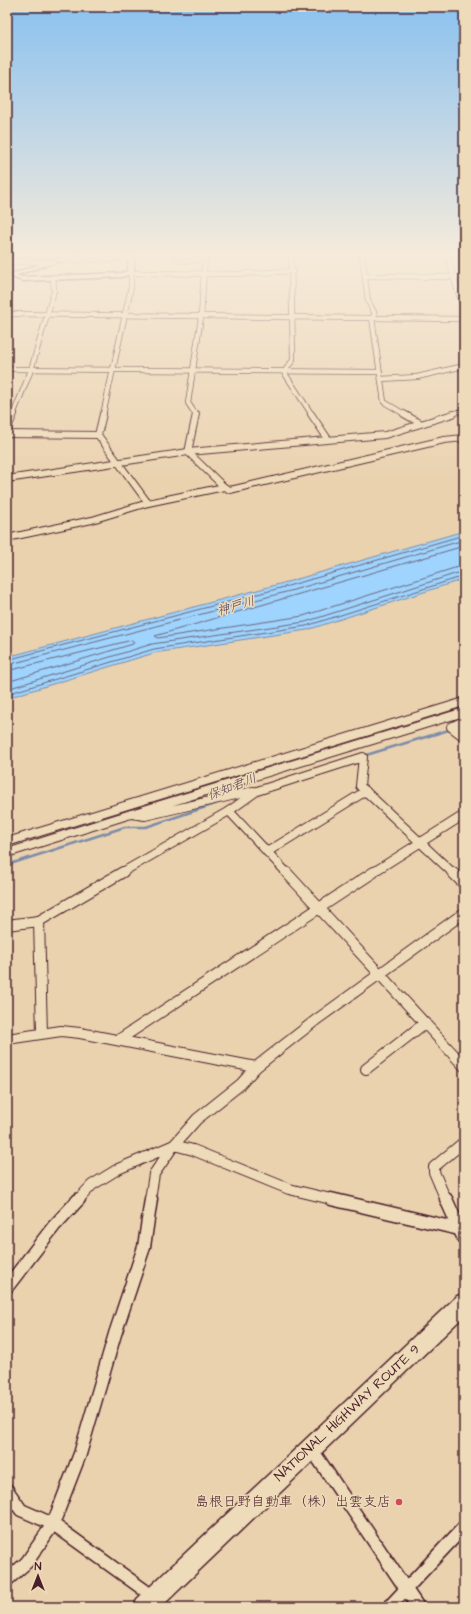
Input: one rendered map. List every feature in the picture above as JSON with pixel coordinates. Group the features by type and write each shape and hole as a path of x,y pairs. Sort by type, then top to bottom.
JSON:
{"highway":[{"name":"NATIONAL HIGHWAY ROUTE 9","path":"150,1602 311,1447 464,1303"}],"street":[{"path":"7,430 31,370 42,330"},
{"path":"122,330 98,435 148,503"},
{"path":"188,452 196,414 188,403 199,330"},
{"path":"284,372 293,360 292,330"},
{"path":"374,330 384,402 420,423"},
{"path":"381,379 417,377 464,366"},
{"path":"7,370 380,372"},
{"path":"284,372 328,439"},
{"path":"7,479 188,452 385,435 464,410"},
{"path":"7,434 98,435"},
{"path":"188,452 224,487 230,490 437,442 464,438"},
{"path":"7,538 92,520 148,503 224,487"},
{"path":"7,842 464,702"},
{"path":"7,853 464,712"},
{"path":"464,720 451,727 464,737"},
{"path":"131,814 144,816 257,791 363,757 360,786 464,884"},
{"path":"7,925 39,921 229,811 257,791"},
{"path":"267,852 366,791"},
{"path":"229,811 380,973 464,1066"},
{"path":"120,1039 318,908 464,815"},
{"path":"7,1580 27,1562 53,1524 80,1454 115,1334 144,1247 154,1174 174,1145 197,1119 241,1084 256,1067 380,973 464,913"},
{"path":"39,921 42,1033"},
{"path":"366,1069 425,1023"},
{"path":"7,1039 61,1031 120,1039 256,1067"},
{"path":"462,1234 434,1172 434,1167 464,1142"},
{"path":"7,1287 54,1226 92,1185 118,1169 174,1145 192,1150 289,1189 462,1234"},
{"path":"311,1447 418,1607"},
{"path":"7,1490 21,1510 53,1524 150,1602"},
{"path":"389,1607 464,1527"}],"water":[{"name":"神戸川","path":"464,531 464,579 307,630 154,653 7,698 7,657 287,582"}],"waterway":[{"name":"保知君川","path":"457,728 464,726"},
{"name":"保知君川","path":"363,756 452,729"},
{"name":"保知君川","path":"7,865 125,827 146,827 221,802"}],"place":[{"name":"島根日野自動車（株）出雲支店","path":"399,1502"}]}
